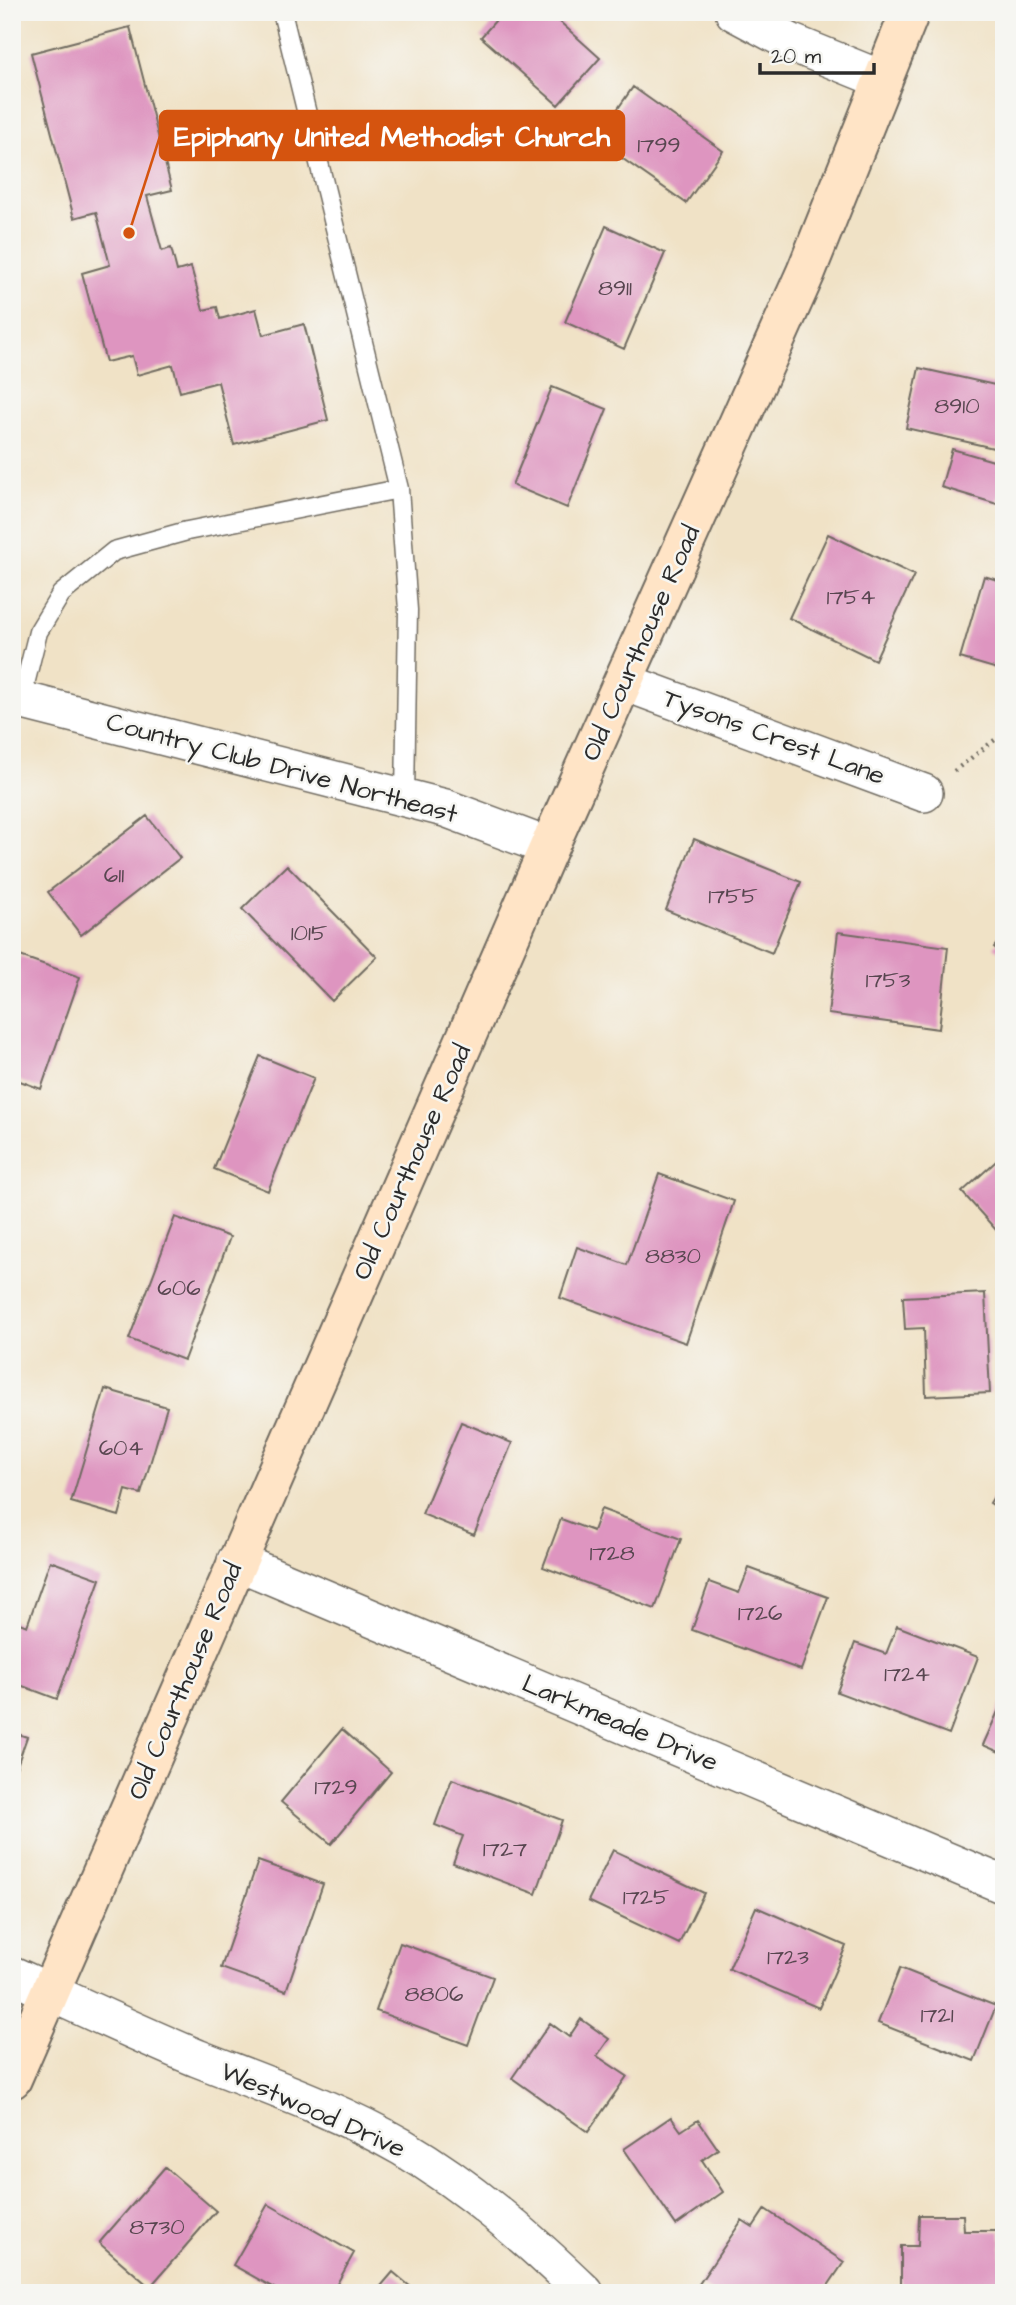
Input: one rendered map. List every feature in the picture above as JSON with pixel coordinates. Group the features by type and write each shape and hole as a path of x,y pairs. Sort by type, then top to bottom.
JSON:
{"street":[{"path":"734,12 792,43 883,80"},
{"name":"Old Courthouse Road","path":"12,2079 549,847 806,272 910,12"},
{"name":"Tysons Crest Lane","path":"624,681 924,793"},
{"name":"Country Club Drive Northeast","path":"15,706 445,807 549,847"},
{"name":"Larkmeade Drive","path":"236,1561 1004,1885"},
{"name":"Westwood Drive","path":"12,1975 157,2041 328,2111 400,2146 476,2196 529,2239 585,2293"}],"lane":[{"path":"282,12 398,489 408,610 405,797"},
{"path":"15,706 38,632 61,594 114,551 187,531 398,489"}],"path":[{"path":"924,793 1004,733"}],"building":[{"path":"503,12 549,12 600,58 558,105 481,37"},
{"path":"130,27 172,190 147,196 162,251 171,248 177,271 191,267 203,310 217,307 220,319 256,309 263,335 304,324 328,420 234,445 218,382 180,392 173,365 137,375 132,356 106,362 82,273 110,265 96,212 74,218 31,53"},
{"path":"633,87 723,151 686,203 596,140"},
{"path":"606,226 665,253 624,349 565,322"},
{"path":"919,368 1004,387 1004,424 998,449 906,428"},
{"path":"552,387 607,409 567,508 512,485"},
{"path":"952,449 1004,464 1004,481 997,504 941,487"},
{"path":"828,534 914,575 875,660 789,618"},
{"path":"984,576 1004,582 1004,671 960,658"},
{"path":"147,816 180,858 81,935 48,892"},
{"path":"694,839 801,882 772,953 666,910"},
{"path":"287,865 377,957 332,1001 242,909"},
{"path":"838,932 948,947 939,1029 828,1014"},
{"path":"1004,935 1004,955 994,947"},
{"path":"20,956 80,977 41,1089 12,1078 12,978"},
{"path":"260,1056 314,1078 268,1191 214,1169"},
{"path":"1004,1154 1004,1239 962,1192"},
{"path":"659,1174 734,1201 686,1343 560,1298 577,1247 627,1265"},
{"path":"175,1217 230,1237 184,1360 129,1339"},
{"path":"985,1293 990,1393 926,1396 924,1328 905,1329 903,1297"},
{"path":"105,1389 167,1407 141,1494 126,1490 119,1516 71,1502"},
{"path":"461,1422 512,1443 474,1535 422,1514"},
{"path":"1004,1480 1004,1512 990,1503"},
{"path":"601,1509 681,1539 655,1609 543,1567 561,1519 593,1531"},
{"path":"50,1561 100,1579 57,1699 12,1682 12,1620 27,1626"},
{"path":"749,1568 828,1597 801,1670 692,1630 709,1582 739,1593"},
{"path":"897,1626 978,1657 949,1734 837,1692 855,1643 886,1654"},
{"path":"1004,1698 1004,1754 983,1745"},
{"path":"342,1729 391,1772 331,1844 281,1802"},
{"path":"12,1732 27,1737 13,1777 12,1777"},
{"path":"452,1779 562,1820 536,1894 453,1863 463,1836 435,1825"},
{"path":"613,1850 704,1893 679,1944 588,1901"},
{"path":"258,1861 323,1884 286,1991 221,1968"},
{"path":"756,1907 846,1946 819,2008 729,1969"},
{"path":"400,1943 493,1977 468,2045 376,2011"},
{"path":"900,1968 996,2006 974,2061 878,2023"},
{"path":"581,2019 609,2039 597,2056 627,2076 588,2132 512,2078 550,2023 569,2037"},
{"path":"671,2117 681,2131 698,2120 718,2149 702,2160 723,2192 676,2225 624,2149"},
{"path":"165,2167 216,2211 150,2287 99,2243"},
{"path":"268,2204 354,2253 332,2293 283,2293 233,2265"},
{"path":"765,2209 844,2262 823,2293 713,2293 699,2284 742,2220 753,2227"},
{"path":"919,2215 963,2215 964,2231 1001,2231 1001,2293 901,2293 901,2246 918,2246"},
{"path":"393,2272 418,2293 375,2293"}],"place":[{"name":"Epiphany United Methodist Church","path":"129,233"}]}
